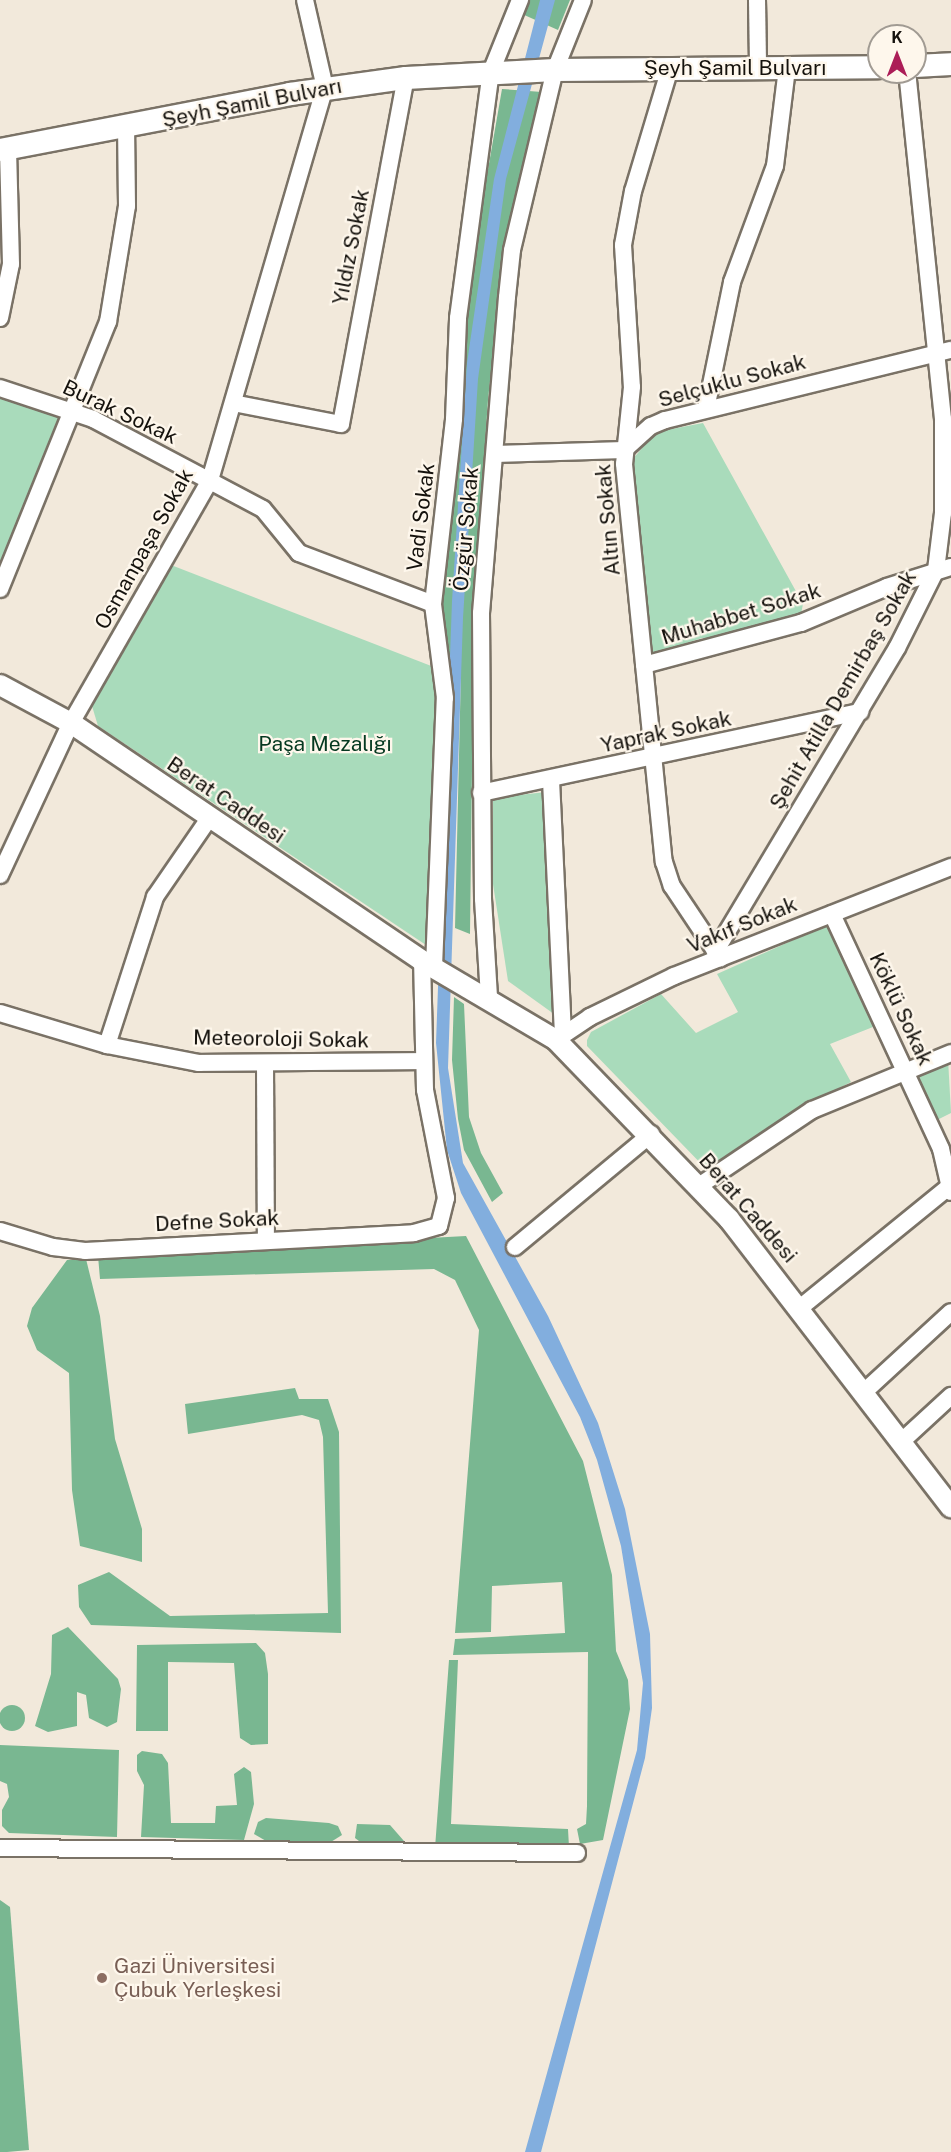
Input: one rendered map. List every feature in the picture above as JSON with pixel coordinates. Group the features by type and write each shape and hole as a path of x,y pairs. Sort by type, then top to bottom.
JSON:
{"main road":[{"path":"927,65 951,64"},
{"name":"Şeyh Şamil Bulvarı","path":"4,149 126,128 325,88 406,78 555,70 867,67"}],"street":[{"path":"305,0 325,88"},
{"name":"Vadi Sokak","path":"439,1226 446,1198 433,1143 423,1061 445,698 433,604 451,451 461,289 499,72 520,0"},
{"name":"Özgür Sokak","path":"489,997 482,794 482,613 512,250 555,70 583,0"},
{"path":"757,0 758,67"},
{"name":"Altın Sokak","path":"670,68 633,191 623,245 632,387 624,450 652,759 667,873 718,955"},
{"path":"706,409 727,301 775,165 787,68"},
{"name":"Yıldız Sokak","path":"233,403 341,424 406,78"},
{"name":"Şehit Atilla Demirbaş Sokak","path":"718,955 944,569 944,352 909,84"},
{"name":"Osmanpaşa Sokak","path":"0,875 71,723 210,480 325,88"},
{"path":"0,589 100,350 116,282 128,206 126,128"},
{"path":"0,318 11,264 4,149"},
{"name":"Selçuklu Sokak","path":"624,450 651,426 706,409 944,352"},
{"name":"Burak Sokak","path":"0,388 75,412 210,480 270,514 299,553 433,604"},
{"path":"495,454 624,450"},
{"name":"Muhabbet Sokak","path":"644,666 801,623 944,569"},
{"name":"Berat Caddesi","path":"0,685 71,723 428,964 560,1037 699,1186 801,1307 951,1507"},
{"name":"Yaprak Sokak","path":"482,794 652,759 860,712"},
{"path":"551,780 560,1037"},
{"path":"107,1045 155,897 210,817"},
{"name":"Vakıf Sokak","path":"560,1037 636,993 718,955 832,914 951,867"},
{"name":"Köklü Sokak","path":"832,914 941,1149 950,1188"},
{"name":"Meteoroloji Sokak","path":"0,1013 107,1045 199,1063 265,1065 423,1061"},
{"path":"699,1186 800,1117 951,1053"},
{"path":"265,1065 266,1241"},
{"path":"515,1247 651,1134"},
{"path":"801,1307 950,1188"},
{"name":"Defne Sokak","path":"0,1231 53,1247 85,1251 414,1233 439,1226"},
{"path":"864,1392 951,1312"},
{"path":"902,1441 951,1396"},
{"path":"0,1848 577,1853"}],"green space":[{"path":"527,0 570,0 558,30 522,14"},
{"path":"502,89 542,92 504,249 488,400 474,605 470,934 455,928 461,669 442,667 438,619 463,313"},
{"path":"0,393 70,414 0,570"},
{"path":"703,423 803,604 801,614 730,639 702,638 653,654 631,461 656,432"},
{"name":"Paşa Mezalığı","path":"171,565 439,669 429,947 98,726 92,706"},
{"path":"546,792 554,1014 508,981 493,884 493,798"},
{"path":"829,924 878,1025 830,1044 851,1082 795,1111 710,1173 587,1046 587,1040 591,1032 661,994 696,1033 738,1012 717,974"},
{"path":"454,997 464,1004 469,1117 481,1153 503,1193 492,1202 464,1150 458,1119 452,1060"},
{"path":"948,1059 951,1113 937,1120 915,1074"},
{"path":"466,1236 583,1461 612,1575 616,1651 628,1680 630,1709 603,1840 580,1844 577,1829 586,1824 588,1652 453,1655 455,1639 565,1633 562,1582 492,1586 491,1632 455,1633 479,1330 455,1280 434,1269 100,1279 98,1256"},
{"path":"86,1259 100,1316 115,1439 142,1529 142,1562 80,1546 72,1490 69,1373 37,1350 27,1326 32,1308 67,1260"},
{"path":"295,1388 299,1399 328,1399 339,1432 341,1633 91,1625 79,1607 78,1585 109,1572 170,1616 328,1613 323,1437 319,1420 302,1415 188,1434 185,1404"},
{"path":"68,1627 118,1679 121,1689 117,1722 107,1727 89,1718 86,1695 77,1692 77,1726 48,1732 35,1726 51,1674 52,1635"},
{"path":"256,1643 265,1653 268,1674 268,1744 251,1745 240,1738 234,1663 168,1662 168,1731 136,1731 137,1645"},
{"path":"449,1660 458,1660 451,1824 568,1829 569,1847 435,1848"},
{"path":"12,1705 21,1709 25,1718 21,1727 12,1731 3,1727 -1,1718 3,1709"},
{"path":"0,1745 119,1750 117,1837 9,1833 2,1826 2,1810 9,1797 7,1784 0,1781"},
{"path":"142,1751 162,1754 168,1763 171,1823 215,1823 216,1806 237,1805 234,1774 244,1767 251,1772 254,1804 244,1840 141,1837 144,1785 137,1771 137,1755"},
{"path":"266,1818 329,1823 338,1826 342,1835 326,1845 273,1845 254,1834 258,1822"},
{"path":"357,1824 390,1825 404,1841 401,1847 367,1847 355,1838"},
{"path":"0,1900 10,1907 29,2150 7,2152 0,2152"}],"water":[{"path":"540,0 555,0 506,179 478,379 463,618 448,1068 463,1163 548,1316 598,1423 625,1509 650,1634 652,1708 645,1758 541,2152 525,2152 637,1750 643,1683 621,1546 597,1460 580,1417 461,1193 447,1150 436,1043 452,601 467,363 494,179"}],"place":[{"name":"Gazi Üniversitesi Çubuk Yerleşkesi","path":"102,1978"}]}
